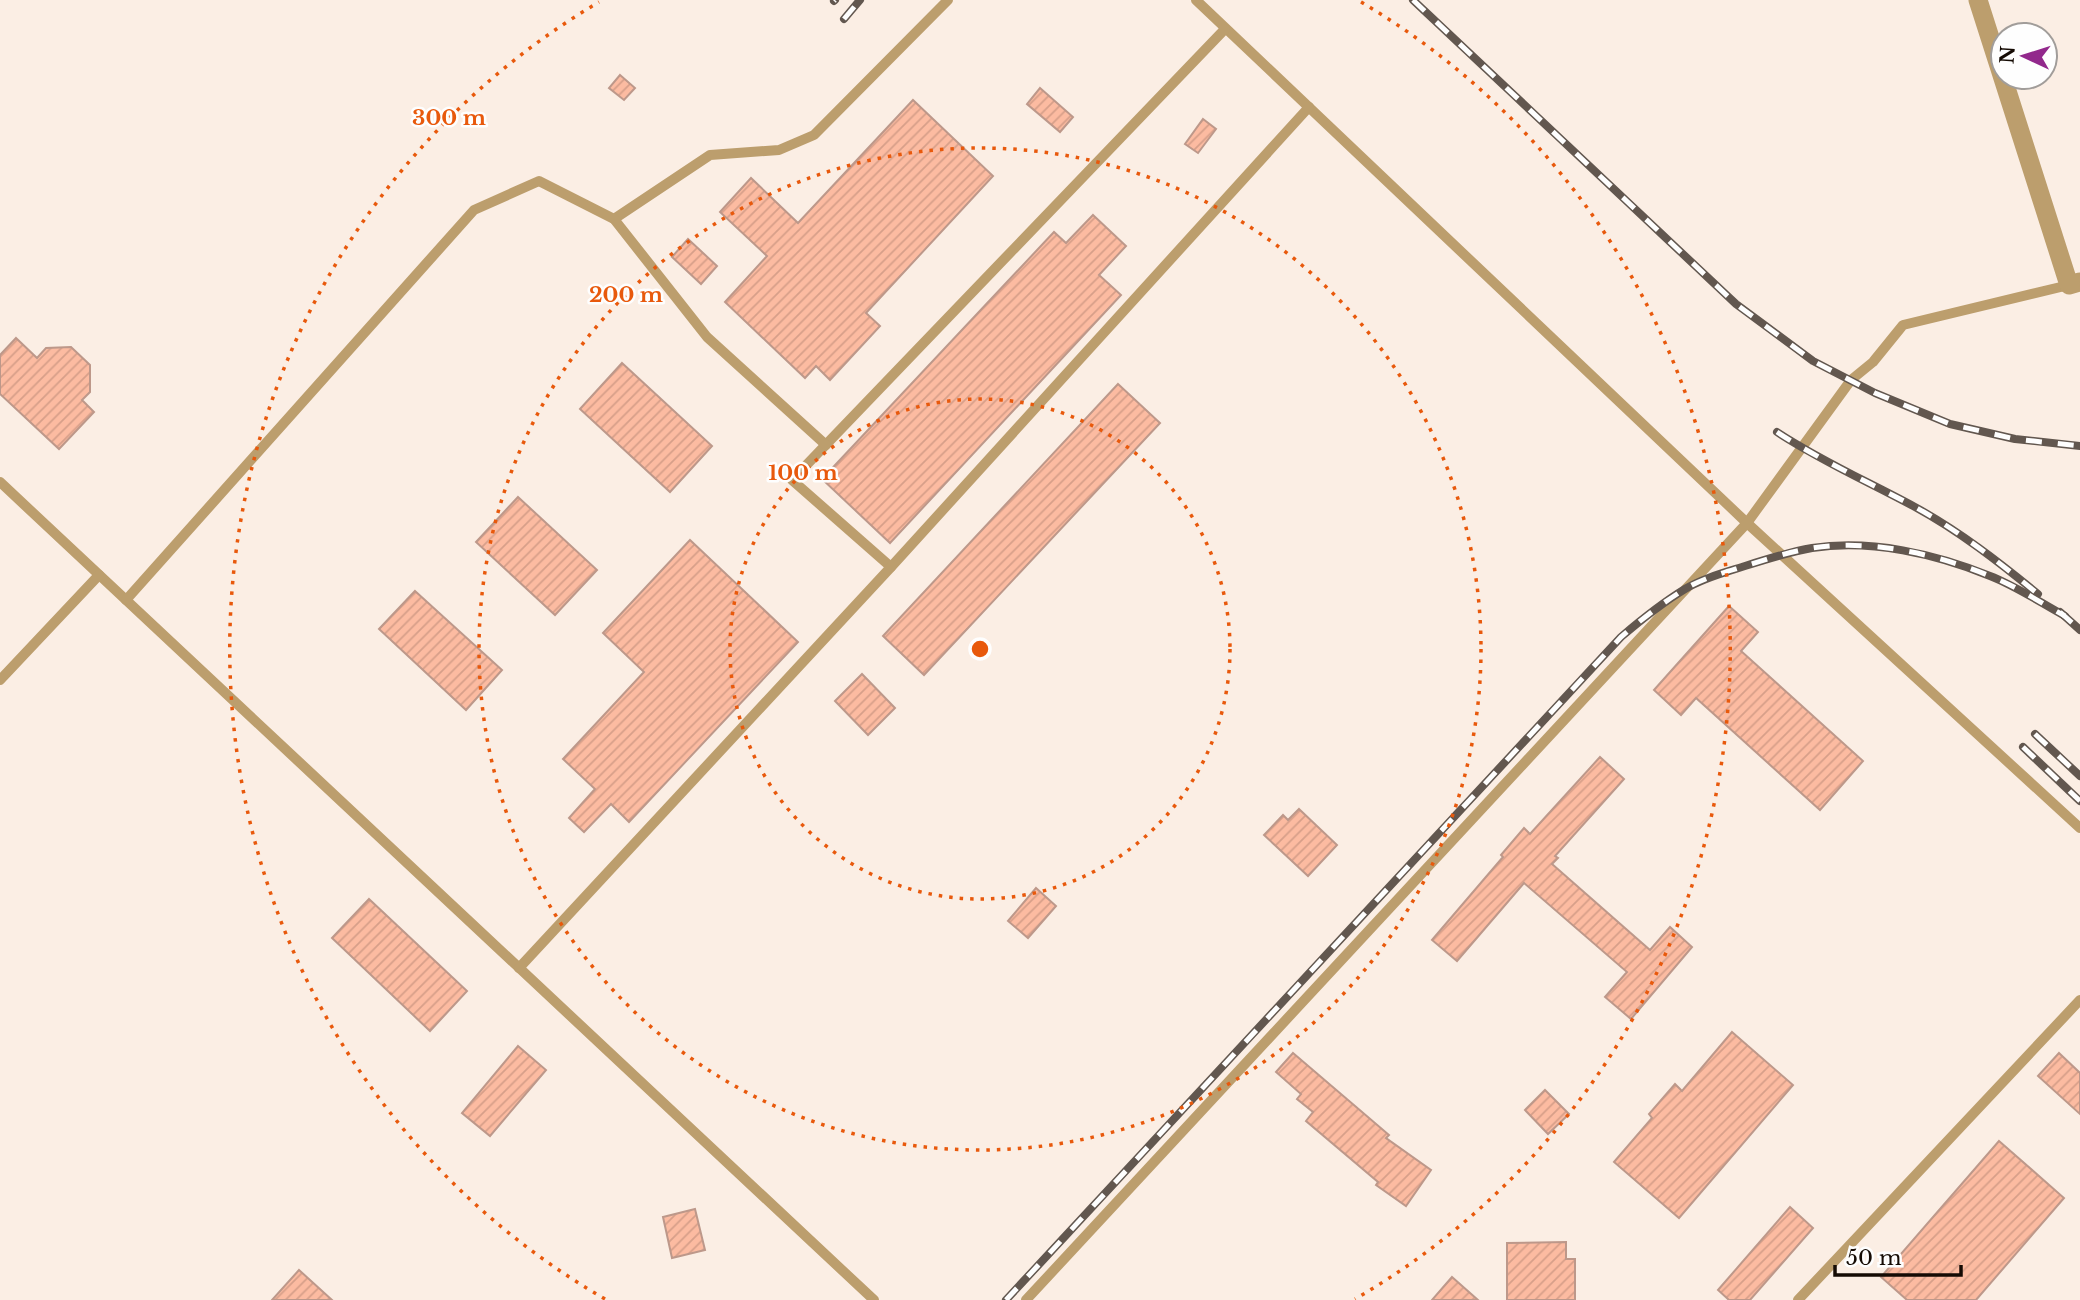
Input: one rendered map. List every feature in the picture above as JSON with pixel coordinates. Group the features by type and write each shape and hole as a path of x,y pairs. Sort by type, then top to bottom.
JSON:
{"street":[{"path":"1978,0 2075,284"}],"lane":[{"path":"614,219 710,155 779,150 814,135 948,0"},
{"path":"1196,0 1747,523 2080,828"},
{"path":"891,567 792,480 1225,29"},
{"path":"519,968 891,567 1309,107"},
{"path":"126,600 474,210 539,181 614,219 707,337 826,445"},
{"path":"1026,1300 1747,523 1851,380 1873,362 1903,325 2075,284"},
{"path":"0,482 874,1300"},
{"path":"0,680 99,575"},
{"path":"1798,1300 2080,1000"}],"building":[{"path":"620,75 635,88 624,100 609,88"},
{"path":"1040,88 1073,117 1060,132 1027,104"},
{"path":"913,100 993,176 866,313 880,326 830,380 816,366 805,378 725,302 767,256 720,212 751,178 798,223"},
{"path":"1203,119 1216,129 1198,153 1185,144"},
{"path":"1093,215 1126,246 1099,275 1121,295 890,543 822,479 1054,232 1066,243"},
{"path":"688,239 717,266 701,284 672,257"},
{"path":"16,338 37,358 46,348 71,347 90,365 90,392 82,400 94,412 59,449 0,394 0,355"},
{"path":"622,363 712,446 670,492 580,409"},
{"path":"1118,384 1160,423 924,675 883,636"},
{"path":"518,497 597,570 555,615 476,542"},
{"path":"690,540 798,642 629,822 611,804 584,832 569,818 595,789 563,759 644,672 603,633"},
{"path":"415,591 502,670 466,710 379,629"},
{"path":"1729,606 1758,632 1741,651 1863,761 1820,810 1696,698 1681,715 1654,690"},
{"path":"862,674 895,708 868,735 835,701"},
{"path":"1600,757 1624,779 1555,856 1558,858 1552,864 1650,950 1670,927 1692,947 1631,1019 1605,997 1627,972 1524,883 1457,961 1432,940 1503,857 1501,855 1524,828 1530,834"},
{"path":"1299,809 1337,845 1308,876 1264,835 1283,815 1288,820"},
{"path":"1036,888 1056,906 1028,938 1008,921"},
{"path":"369,899 467,991 430,1031 332,938"},
{"path":"1732,1032 1793,1085 1679,1218 1614,1162 1652,1118 1649,1114 1675,1084 1682,1091"},
{"path":"518,1046 546,1070 490,1136 462,1113"},
{"path":"1293,1053 1389,1135 1386,1138 1431,1170 1406,1206 1376,1185 1378,1182 1306,1121 1313,1112 1297,1099 1301,1094 1276,1072"},
{"path":"2059,1053 2080,1073 2080,1114 2038,1076"},
{"path":"1545,1090 1569,1114 1548,1134 1525,1110"},
{"path":"1999,1141 2064,1198 1976,1300 1907,1300 1881,1277"},
{"path":"1790,1207 1813,1228 1750,1300 1729,1300 1718,1290"},
{"path":"695,1209 705,1250 672,1258 663,1217"},
{"path":"1566,1242 1566,1259 1575,1259 1575,1300 1507,1300 1507,1243"},
{"path":"299,1270 332,1300 272,1300"},
{"path":"1452,1277 1478,1300 1432,1300"}],"railway":[{"path":"844,19 860,0"},
{"path":"1413,0 1736,304 1813,361 1875,393 1950,424 2015,439 2080,446"},
{"path":"1777,432 1947,526 2038,594"},
{"path":"1006,1300 1621,637 1677,594 1707,578 1786,554 1812,548 1857,545 1903,550 1969,568 2009,585 2065,616"},
{"path":"2060,612 2080,630"},
{"path":"2035,734 2080,776"},
{"path":"2023,747 2080,801"}]}
